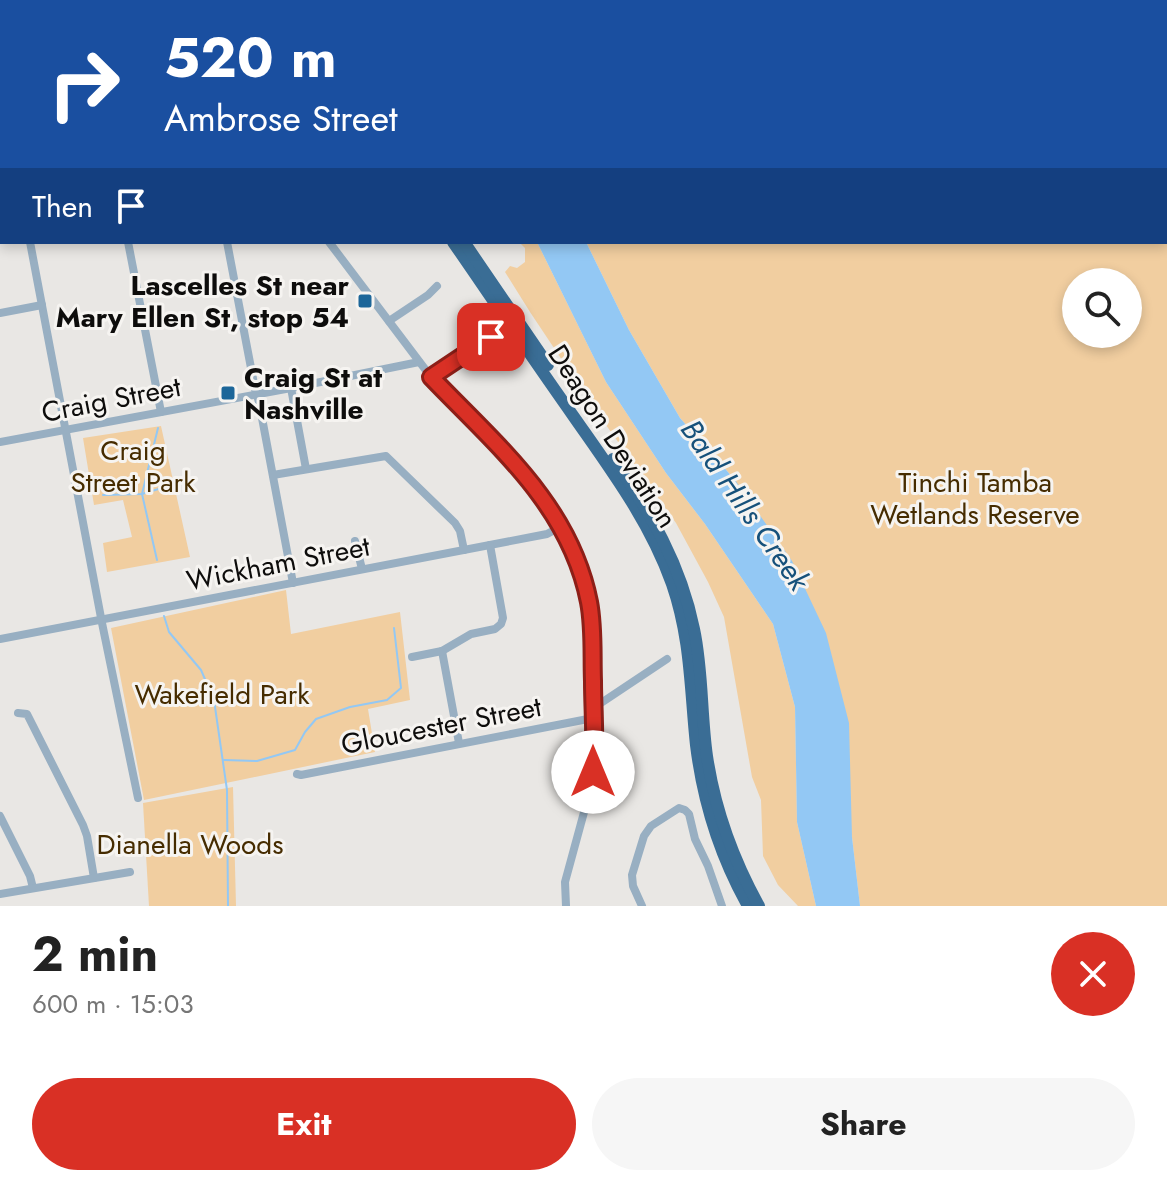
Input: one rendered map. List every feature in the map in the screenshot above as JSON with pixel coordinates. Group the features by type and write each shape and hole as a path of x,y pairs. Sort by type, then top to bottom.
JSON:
{"highway":[{"name":"Deagon Deviation","path":"454,244 629,496 660,553 676,598 688,647 698,756 709,815 724,857 748,906"},
{"name":"Deagon Deviation","path":"465,244 629,482 666,544 681,581 694,629 707,756 716,801 734,856 759,906"}],"street":[{"path":"30,244 138,798"},
{"path":"128,244 161,412"},
{"path":"227,244 293,583"},
{"path":"331,244 431,377 542,496 562,526 574,553 589,604 594,763 565,882 566,906"},
{"path":"389,321 437,286"},
{"path":"0,313 42,305"},
{"path":"431,377 491,337"},
{"name":"Craig Street","path":"0,442 419,362"},
{"path":"291,388 306,469"},
{"path":"273,475 386,456 455,523 464,550"},
{"name":"Wickham Street","path":"0,639 547,534 562,526"},
{"path":"355,541 362,569"},
{"path":"412,657 442,651 471,634 504,626 490,545"},
{"path":"442,651 459,743"},
{"path":"593,705 598,705 667,659"},
{"path":"23,714 83,825 94,878"},
{"name":"Gloucester Street","path":"297,774 593,718"},
{"path":"642,906 633,886 632,875 644,836 651,826 676,810 685,810 689,814 695,839 722,906"},
{"path":"0,816 33,888"},
{"path":"0,894 130,872"}],"green space":[{"path":"521,244 538,244 606,382 773,624 795,707 797,822 816,906 798,906 778,885 763,856 761,800 752,777 724,617 676,523 596,411 505,272 510,266 517,268 525,262 525,248"},
{"name":"Tinchi Tamba Wetlands Reserve","path":"587,244 1167,244 1167,906 860,906 852,837 735,480 680,418 629,330"},
{"name":"Craig Street Park","path":"161,426 190,557 107,572 103,543 132,537 123,500 94,505 83,438"},
{"name":"Wakefield Park","path":"286,590 291,634 400,612 410,700 368,709 375,752 144,800 111,628"},
{"name":"Dianella Woods","path":"233,787 236,906 149,906 143,803"}],"water":[{"name":"Bald Hills Creek","path":"538,244 587,244 629,330 680,418 735,480 792,561 826,633 849,723 852,837 860,906 816,906 797,822 795,707 773,624 606,382"}],"waterway":[{"path":"157,560 142,494 158,428"},
{"path":"103,495 142,494 175,486"},
{"path":"164,616 169,632 201,670 214,700 227,790 228,906"},
{"path":"224,760 257,761 295,750 316,719 350,707 387,700 401,688 394,628"}],"place":[{"name":"Lascelles St near Mary Ellen St, stop 54","path":"365,301"},
{"name":"Craig St at Nashville","path":"228,393"}],"route":[{"path":"491,337 431,377 523,473 542,496 569,541 591,614 593,772"}]}
